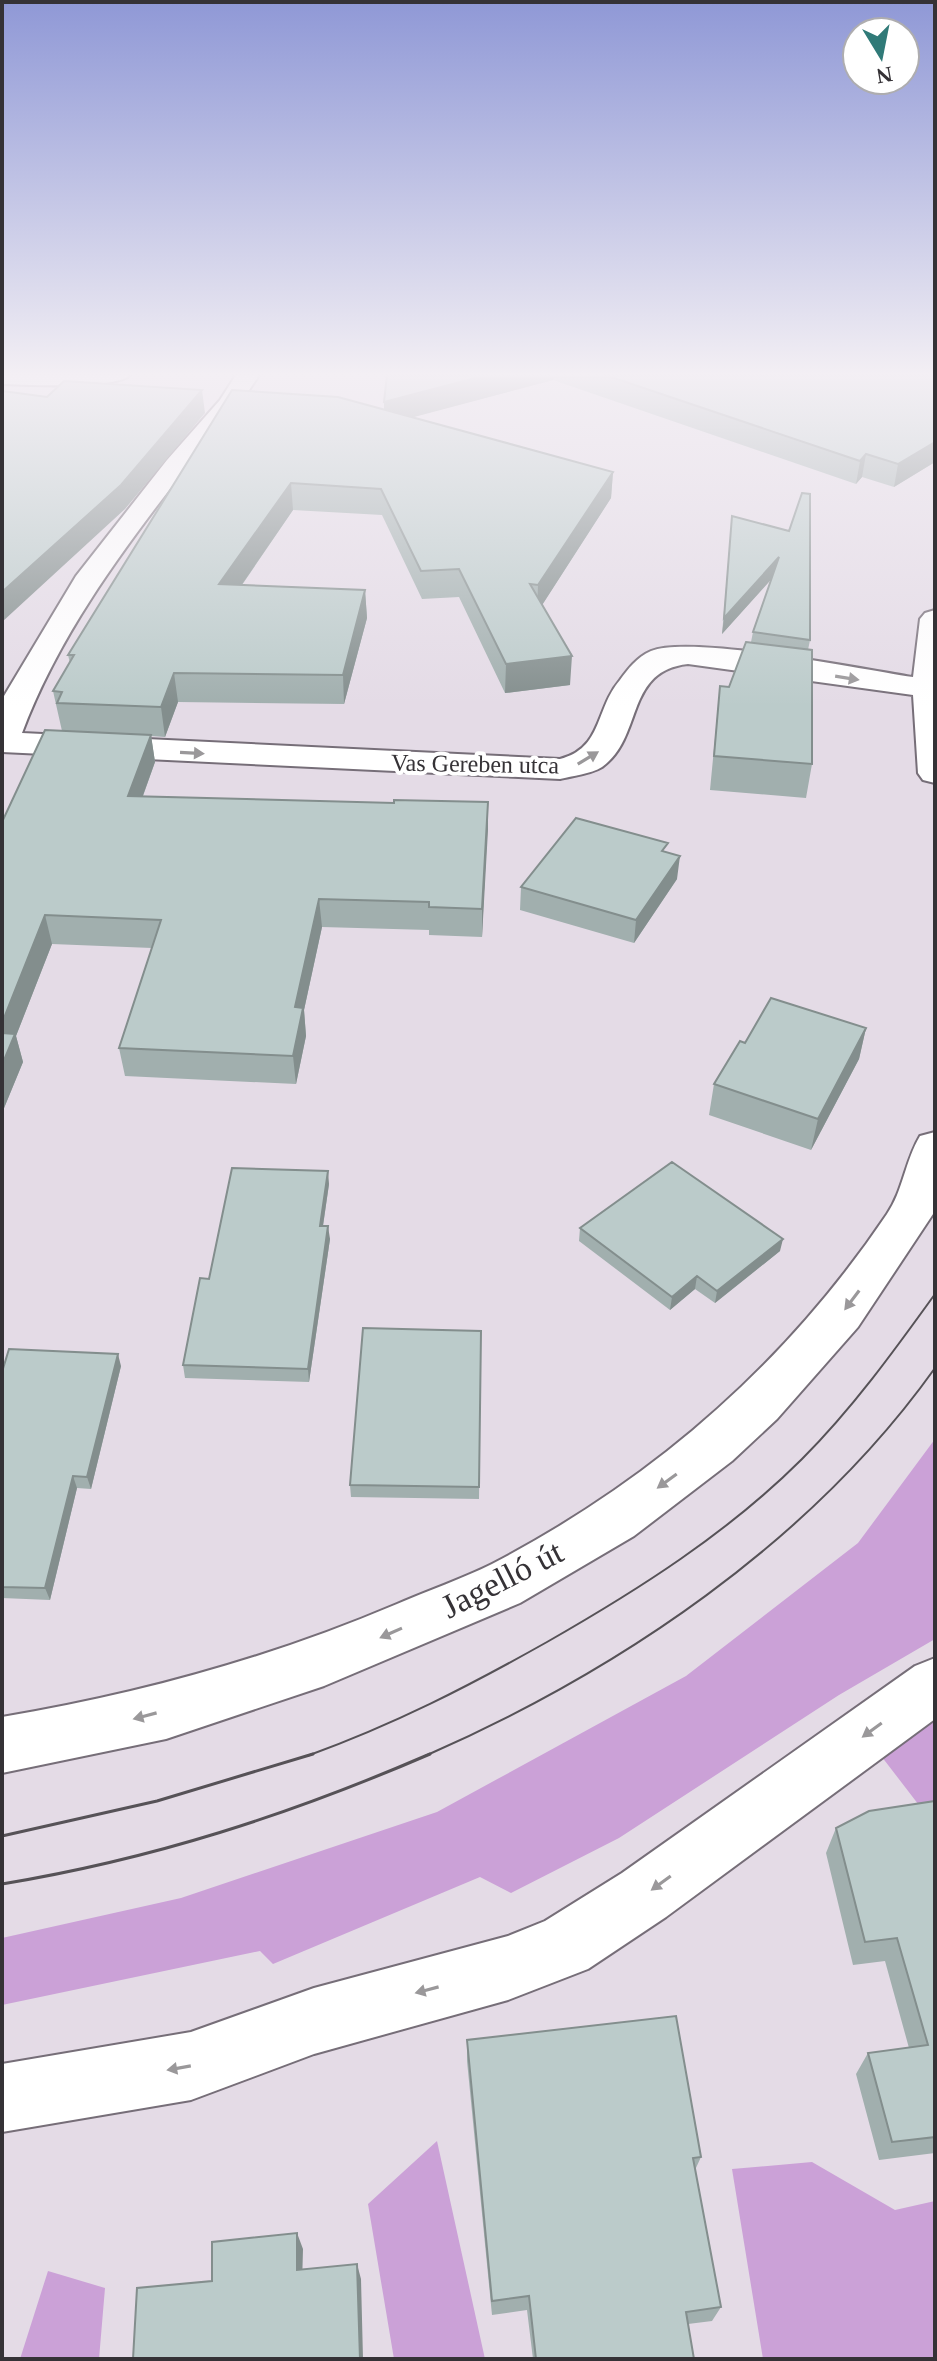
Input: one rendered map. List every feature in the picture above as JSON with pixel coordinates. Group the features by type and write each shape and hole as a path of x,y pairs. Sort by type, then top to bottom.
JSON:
{"street":[{"path":"2,742 20,696 90,576 160,485"},
{"path":"935,619 929,645 935,773"},
{"name":"Vas Gereben utca","path":"2,742 560,769 588,762 604,747 627,691 646,668 660,658 688,655 734,660 932,689"},
{"name":"Jagelló út","path":"2,1745 72,1735 243,1691 363,1646 510,1581 669,1480 752,1413 816,1347 862,1286 913,1209 935,1147"},
{"path":"2,2098 191,2066 314,2021 508,1968 565,1946 644,1895 935,1685"}],"shaded area":[{"path":"935,1439 935,1639 839,1695 619,1838 511,1893 480,1877 273,1964 260,1951 2,2005 2,1938 181,1898 437,1812 686,1676 858,1543"},
{"path":"935,1706 935,1812 925,1813 875,1748"},
{"path":"437,2141 485,2359 394,2359 368,2204"},
{"path":"812,2162 895,2210 935,2201 935,2359 763,2359 732,2169"},
{"path":"48,2271 105,2288 99,2359 20,2359"}],"building":[{"path":"2,485 121,485 2,592"},
{"path":"173,485 289,485 219,584 365,590 343,675 174,673 161,707 57,703 62,692 53,691 74,655 68,655"},
{"path":"324,485 604,485 538,585 530,584 572,656 506,664 459,569 421,571 381,489"},
{"path":"802,493 810,494 810,640 753,632 779,557 724,618 732,516 789,531"},
{"path":"746,642 812,650 812,764 714,756 720,686 729,687"},
{"path":"45,730 151,735 128,796 394,803 394,800 488,802 482,909 429,907 429,902 319,899 295,1007 303,1008 293,1056 119,1048 161,920 45,915 2,1023 2,822"},
{"path":"576,818 668,843 662,851 680,856 636,920 521,887"},
{"path":"771,998 866,1028 818,1119 714,1084 740,1041 745,1043"},
{"path":"2,1033 15,1034 2,1065"},
{"path":"672,1162 783,1239 717,1291 697,1276 672,1297 580,1228"},
{"path":"232,1168 328,1171 320,1226 328,1226 308,1369 183,1365 200,1278 209,1279"},
{"path":"363,1328 481,1331 479,1487 350,1485"},
{"path":"9,1349 118,1354 87,1477 73,1476 45,1588 2,1587 2,1372"},
{"path":"935,1801 935,2137 892,2142 868,2053 928,2045 897,1938 865,1942 836,1828 869,1811"},
{"path":"676,2016 701,2157 693,2158 721,2307 686,2312 694,2359 536,2359 529,2296 492,2301 467,2040"},
{"path":"297,2233 297,2270 357,2264 360,2359 133,2359 137,2288 212,2281 212,2242"}],"tram line":[{"path":"310,1755 401,1718 517,1659 615,1602 713,1536 774,1486 820,1440 872,1379 935,1294"},
{"path":"425,1756 569,1684 639,1642 706,1595 770,1545 830,1490 885,1431 935,1368"},
{"path":"2,1884 113,1862 220,1832 325,1797 430,1754"},
{"path":"2,1836 157,1801 310,1755"}]}
